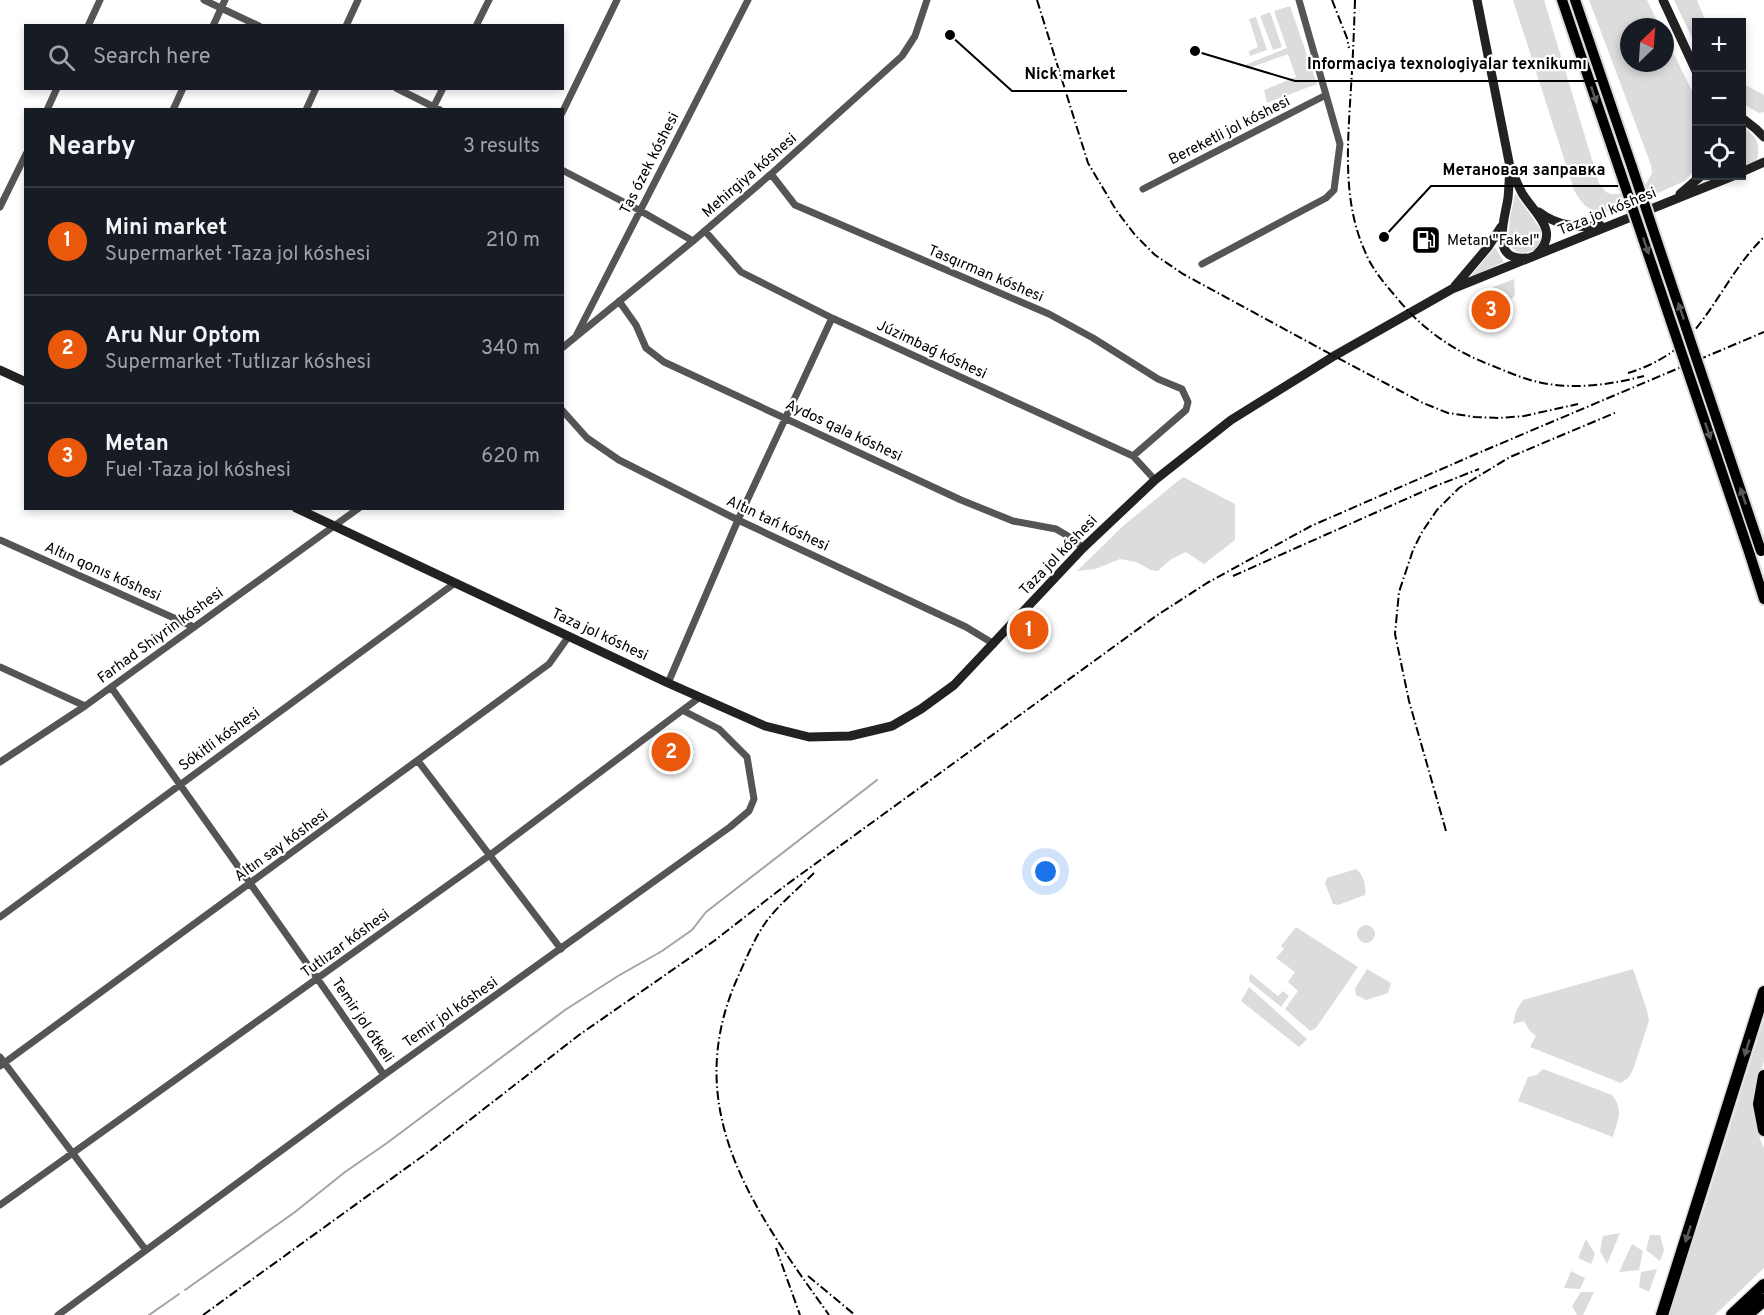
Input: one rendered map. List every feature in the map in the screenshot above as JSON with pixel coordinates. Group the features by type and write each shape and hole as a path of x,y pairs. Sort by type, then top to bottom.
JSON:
{"highway":[{"path":"1662,1315 1764,992"},
{"path":"1764,1076 1759,1104 1764,1130"},
{"path":"1732,1315 1764,1285"},
{"path":"1747,1315 1764,1300"}],"main road":[{"path":"1477,0 1510,167 1522,193 1545,224 1547,233 1544,247 1533,257 1512,256 1504,249 1501,240 1508,198 1510,167"},
{"path":"1562,0 1764,599"},
{"path":"1575,0 1763,555"},
{"path":"1663,0 1692,62"},
{"path":"1746,120 1760,129 1764,137"},
{"path":"1747,169 1764,156"},
{"path":"1747,169 1764,162"},
{"path":"1669,202 1698,180"},
{"name":"Taza jol kóshesi","path":"300,510 700,698 765,726 809,736 850,736 892,726 921,709 954,685 1083,548 1155,480 1230,420 1334,356 1452,289 1723,180"},
{"path":"1532,208 1546,217 1575,226 1591,227 1617,222"},
{"path":"1452,289 1488,248 1502,227"},
{"path":"0,370 24,381"}],"street":[{"path":"89,24 100,0"},
{"path":"204,0 255,24"},
{"path":"214,24 225,0"},
{"path":"347,24 358,0"},
{"path":"477,24 489,0"},
{"path":"564,109 617,0"},
{"name":"Tas ózek kóshesi","path":"575,338 748,0"},
{"name":"Mehirgiya kóshesi","path":"564,346 705,231 902,56 915,36 927,0"},
{"path":"1202,264 1326,198 1334,190 1340,144 1299,0"},
{"path":"48,108 56,90"},
{"path":"174,108 182,90"},
{"path":"307,108 315,90"},
{"path":"400,90 435,108 442,90"},
{"name":"Bereketli jol kóshesi","path":"1143,189 1326,95"},
{"path":"0,207 24,158"},
{"path":"564,171 693,241"},
{"name":"Tasqırman kóshesi","path":"771,174 795,205 1049,314 1093,338 1158,379 1182,389 1188,402 1186,410 1132,456"},
{"name":"Júzimbaǵ kóshesi","path":"705,231 741,272 832,318 1132,456 1155,480"},
{"name":"Aydos qala kóshesi","path":"619,301 636,325 646,348 664,362 961,500 1013,521 1056,529 1083,548"},
{"path":"668,683 738,520 832,318"},
{"name":"Altın tań kóshesi","path":"564,412 587,438 619,460 738,520 966,627 994,644"},
{"path":"334,526 356,510"},
{"name":"Farhad Shiyrin kóshesi","path":"0,762 85,706 334,526"},
{"name":"Altın qonıs kóshesi","path":"0,540 194,627"},
{"name":"Sókitli kóshesi","path":"0,917 455,583"},
{"name":"Altın say kóshesi","path":"2,1062 250,884 549,664 569,636"},
{"path":"0,667 85,706"},
{"name":"Temir jol ótkeli","path":"111,687 319,979 384,1075"},
{"name":"Tutlızar kóshesi","path":"0,1205 319,979 700,698"},
{"name":"Temir jol kóshesi","path":"58,1315 145,1249 749,811 754,799 747,757 719,729 684,711"},
{"path":"418,760 561,949"},
{"path":"2,1062 145,1249"}],"shaded area":[{"path":"1513,0 1544,0 1599,183 1606,192 1619,194 1646,184 1652,173 1651,165 1589,0 1647,0 1656,18 1620,18 1620,72 1674,72 1674,54 1692,91 1692,173 1685,181 1609,211 1602,212 1589,208 1574,190"},
{"path":"1674,0 1697,0 1704,18 1692,18 1692,38"},
{"path":"1290,6 1317,84 1267,103 1264,90 1296,77 1288,54 1247,69 1245,65 1287,48 1274,11"},
{"path":"1270,12 1282,47 1273,50 1260,16"},
{"path":"1256,17 1267,50 1250,56 1249,51 1258,47 1249,19"},
{"path":"1746,85 1764,95 1764,112 1759,113 1746,105"},
{"path":"1746,130 1758,144 1757,160 1746,166"},
{"path":"1515,193 1541,230 1541,240 1535,250 1523,253 1515,250 1510,244 1509,224"},
{"path":"1495,247 1504,262 1470,277"},
{"path":"1514,279 1515,295 1509,301 1491,288"},
{"path":"1183,477 1235,504 1235,540 1204,564 1186,552 1170,560 1158,571 1136,562 1120,559 1095,569 1077,571 1123,526"},
{"path":"1356,869 1364,881 1365,895 1338,905 1333,904 1325,883 1327,878"},
{"path":"1366,925 1372,928 1375,934 1372,940 1366,943 1360,940 1357,934 1360,928"},
{"path":"1296,927 1358,967 1316,1028 1310,1031 1285,1009 1298,991 1288,982 1295,972 1276,958 1284,949 1281,946"},
{"path":"1367,969 1391,983 1388,993 1366,1000 1356,995 1356,987"},
{"path":"1633,969 1649,1021 1633,1070 1621,1083 1530,1047 1536,1036 1524,1021 1513,1024 1516,1011 1523,1000"},
{"path":"1251,974 1278,996 1283,991 1289,996 1281,1007 1249,981"},
{"path":"1249,987 1307,1039 1299,1047 1241,1001"},
{"path":"1764,1018 1764,1061 1757,1078 1754,1105 1756,1123 1764,1148 1764,1268 1715,1315 1667,1315 1702,1215"},
{"path":"1543,1069 1612,1095 1619,1110 1613,1137 1518,1101 1528,1077 1537,1075"},
{"path":"1620,1233 1607,1264 1600,1251 1603,1236"},
{"path":"1650,1235 1660,1235 1664,1250 1660,1261 1646,1250"},
{"path":"1586,1239 1595,1254 1591,1264 1578,1258"},
{"path":"1632,1244 1643,1251 1639,1270 1619,1272"},
{"path":"1657,1269 1649,1292 1639,1287 1641,1272"},
{"path":"1571,1271 1585,1278 1580,1289 1564,1288"},
{"path":"1581,1292 1594,1292 1583,1315 1577,1315 1572,1306"}],"waterway":[{"path":"185,1290 295,1212 345,1172 565,1010 692,930 706,912 877,780"},
{"path":"149,1315 179,1294"}],"railway":[{"path":"1037,0 1088,163 1116,210 1135,235 1155,255 1183,274 1334,356 1423,403 1448,413 1499,418 1524,416 1578,404"},
{"path":"1332,0 1349,48"},
{"path":"1355,0 1348,148 1349,190 1357,230 1367,256 1383,281 1406,309 1438,337 1462,352 1517,376 1541,383 1570,386 1600,385 1644,376"},
{"path":"1628,373 1658,360 1685,341 1706,316 1742,262 1764,237"},
{"path":"203,1315 431,1150 579,1035 714,941 782,888 1156,616 1207,583 1311,526 1764,332"},
{"path":"1446,831 1409,701 1395,634 1399,592 1413,550 1437,510 1459,488 1510,457 1617,412"},
{"path":"1233,576 1433,487 1479,469"},
{"path":"814,873 771,915 750,949 721,1027 716,1073 721,1116 733,1158 752,1198 775,1237 829,1315"},
{"path":"776,1248 800,1315"},
{"path":"808,1276 855,1315"}],"place":[{"name":"Nick market","path":"950,35"},
{"name":"Informaciya texnologiyalar texnikumı","path":"1195,51"},
{"name":"Метановая заправка","path":"1384,237"},
{"name":"Metan \"Fakel\"","path":"1426,240"},
{"name":"Metan","path":"1491,310"},
{"name":"Mini market","path":"1029,630"},
{"name":"Aru Nur Optom","path":"671,752"}]}
